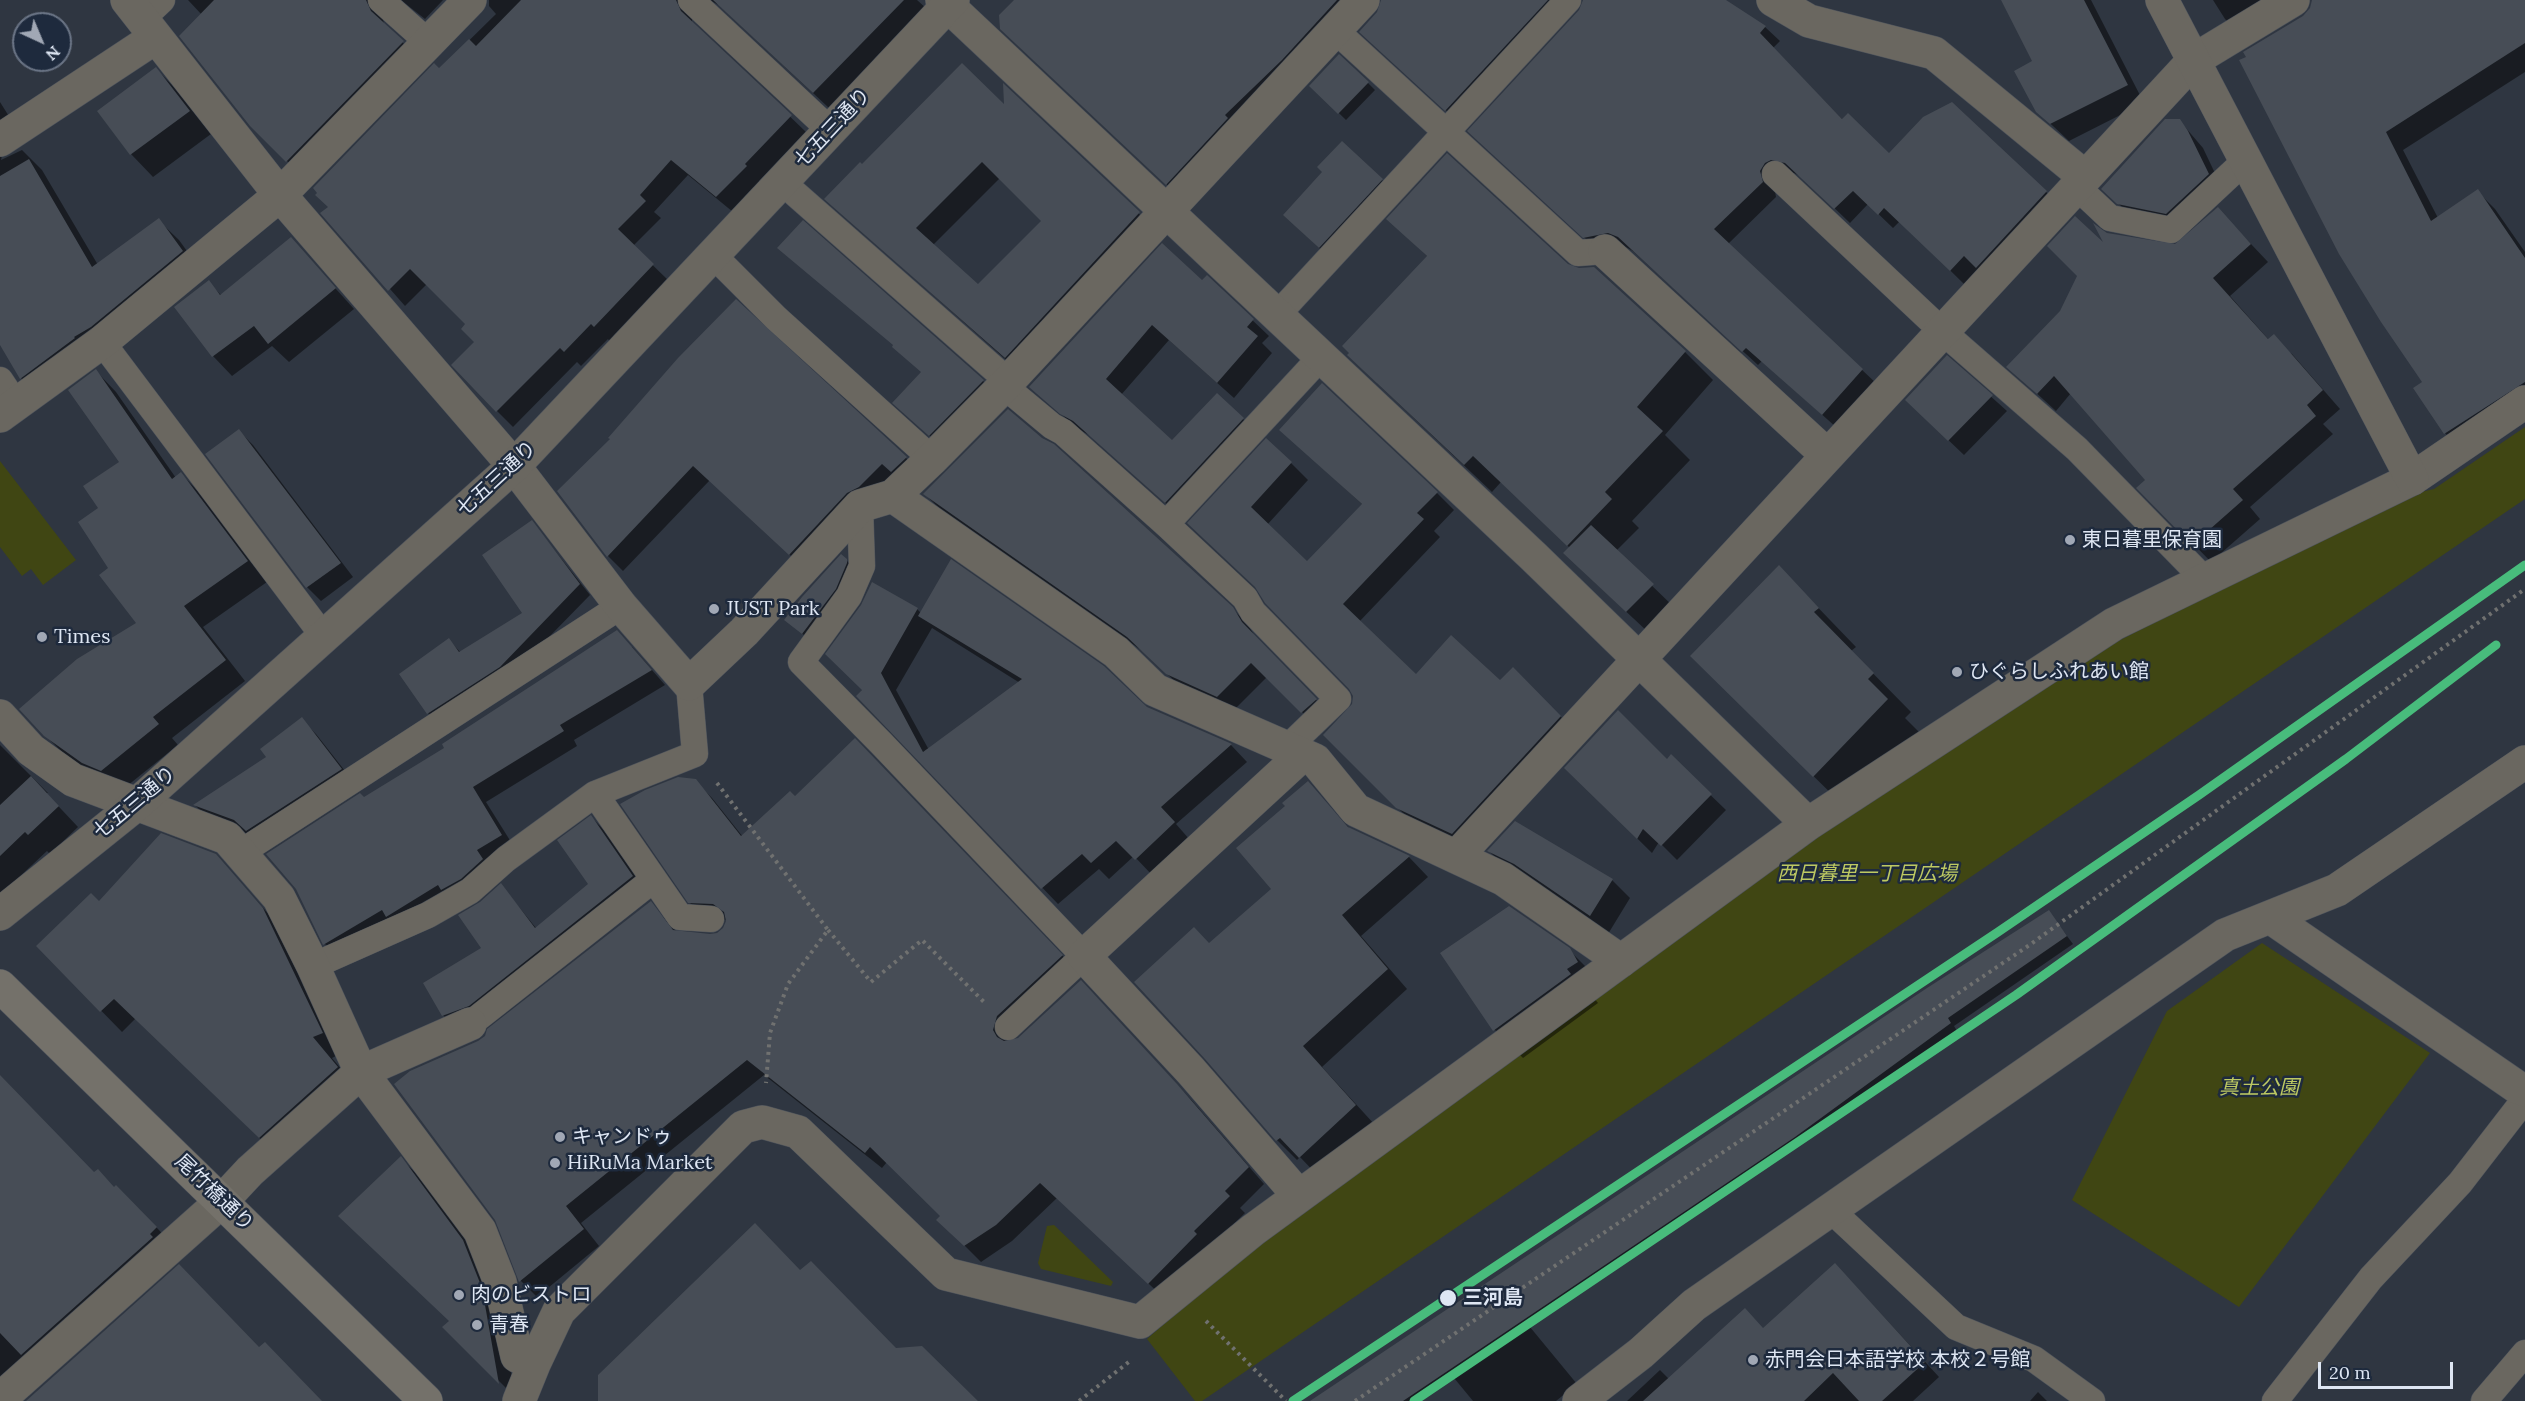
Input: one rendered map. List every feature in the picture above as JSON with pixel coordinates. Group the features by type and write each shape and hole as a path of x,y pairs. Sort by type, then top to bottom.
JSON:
{"main road":[{"name":"尾竹橋通り","path":"0,986 426,1401"}],"street":[{"path":"5,400 102,342 280,195 470,0"},
{"path":"0,141 147,14 280,195 514,466 621,606 689,684 744,632 860,506 893,496 933,459 1363,0"},
{"path":"1773,0 1818,11 1934,53 2080,181"},
{"path":"2162,0 2412,479"},
{"path":"1456,857 2194,60 2293,0"},
{"path":"948,2 1534,557 1808,824"},
{"name":"七五三通り","path":"0,914 137,804 514,466 831,130 948,2"},
{"path":"1605,251 1827,455"},
{"path":"519,1401 559,1311 743,1127 762,1122 798,1132 946,1274 1140,1322 1253,1230 1808,824 2114,624 2412,479 2525,402"},
{"path":"893,496 1116,652 1155,690 1315,760 1356,810 1503,879 1621,961"},
{"path":"0,716 31,750 73,780 227,838 279,898 314,966 361,1072 480,1231 500,1282 517,1356 534,1364"},
{"path":"1295,752 1084,956 1191,1071 1299,1196"},
{"path":"1579,1401 1641,1353 1694,1305 2225,935 2337,890 2525,762"},
{"path":"2270,917 2517,1087 2525,1090"},
{"path":"0,1399 222,1201 250,1171 361,1072 470,1024"}],"lane":[{"path":"381,0 429,43"},
{"path":"691,0 831,130"},
{"path":"1277,315 1568,0"},
{"path":"1335,30 1578,253 1605,251"},
{"path":"2080,181 2110,218 2171,230 2246,160"},
{"path":"1775,174 1942,331 2077,448 2205,580"},
{"path":"782,182 1052,426 1063,432 1166,524 1245,598 1253,612 1338,699 1295,752"},
{"path":"712,254 776,318 933,459"},
{"path":"102,342 324,637"},
{"path":"1166,524 1321,357"},
{"path":"860,506 862,566 849,596 801,662 1084,956 1008,1027"},
{"path":"240,853 621,606"},
{"path":"314,966 428,915 471,891 506,859 595,794 695,754 689,684"},
{"path":"595,794 680,917 711,919"},
{"path":"470,1024 654,879"},
{"path":"2276,1401 2372,1278 2460,1183 2525,1099"},
{"path":"1832,1211 1956,1327 2034,1359 2092,1401"},
{"path":"2484,1401 2525,1353"}],"path":[{"path":"1355,1401 2028,946 2525,589"},
{"path":"695,754 828,930 871,982 922,940 1008,1027"},
{"path":"762,1122 770,1033 788,984 828,930"},
{"path":"1205,1320 1286,1401"},
{"path":"1079,1401 1133,1359"}],"green space":[{"name":"西日暮里一丁目広場","path":"2525,427 2525,499 1202,1401 1195,1401 1147,1339 1244,1253 1820,833 2066,668 2395,498 2434,489"},
{"path":"0,461 76,560 43,585 31,569 22,576 0,547"},
{"name":"真土公園","path":"2262,943 2430,1053 2239,1307 2072,1200 2167,1011"},
{"path":"1054,1225 1113,1282 1111,1286 1041,1269 1038,1263 1047,1226"}],"building":[{"path":"214,0 366,0 371,11 404,41 286,162 250,126 179,36"},
{"path":"521,0 676,0 681,11 792,115 716,197 671,160 640,195 646,201 618,229 654,264 594,327 591,324 564,352 560,348 496,412 451,365 474,342 461,329 465,324 410,269 388,291 320,213 328,207 315,195 317,193 313,188 434,63 439,68 469,39 476,46"},
{"path":"713,0 904,0 813,93"},
{"path":"1014,0 1337,0 1282,60 1225,115 1228,118 1166,185 1000,29 999,15"},
{"path":"1381,0 1548,0 1445,111 1359,32 1377,12"},
{"path":"1583,0 1726,0 1766,26 1760,33 1842,119 1848,113 1889,153 1923,117 1952,102 2047,191 1976,268 1964,256 1950,271 1884,208 1878,215 1853,191 1834,209 1785,163 1771,160 1765,163 1760,171 1763,182 1714,229 1863,369 1822,415 1746,348 1742,352 1618,237 1608,233 1583,238 1467,131 1579,10"},
{"path":"2001,0 2084,0 2128,85 2050,124 2036,112 2014,71 2032,61"},
{"path":"2312,0 2525,0 2525,43 2386,132 2431,221 2478,189 2525,258 2525,382 2444,434 2413,388 2422,382 2339,254 2239,60 2246,57 2243,52 2303,16 2310,8"},
{"path":"1339,54 1369,82 1338,114 1309,86"},
{"path":"962,63 1004,104 1003,83 1140,212 1005,358 824,199 860,162 862,164","holes":["982,162 1041,221 978,284 916,228"]},
{"path":"156,67 190,111 130,155 97,111"},
{"path":"2165,119 2180,119 2209,174 2166,214 2117,204 2101,189"},
{"path":"1342,141 1383,179 1319,248 1283,215 1322,172 1317,167"},
{"path":"1447,153 1568,264 1579,268 1594,267 1686,351 1637,407 1663,431 1605,492 1612,499 1567,546 1473,456 1464,465 1347,355 1349,353 1342,346 1427,256 1386,219"},
{"path":"29,159 92,267 159,218 183,251 91,327 74,337 20,379 0,345 0,176"},
{"path":"2218,207 2251,244 2213,278 2268,339 2274,334 2323,390 2307,405 2316,416 2233,489 2243,500 2192,545 2136,488 2145,480 2054,376 2037,394 2006,367 2060,311 2077,276 2047,246 2075,216 2103,242 2093,223 2107,233 2175,244"},
{"path":"803,220 984,380 929,436 892,403 921,372 892,347 893,345 777,248"},
{"path":"291,237 336,288 268,344 254,326 212,357 174,307 209,280 220,295"},
{"path":"1162,243 1202,280 1207,275 1254,319 1247,327 1258,336 1217,383 1152,325 1106,379 1172,440 1217,393 1244,418 1165,503 1073,421 1060,414 1029,387"},
{"path":"736,299 907,457 891,472 882,464 859,487 847,493 789,555 693,466 607,557 557,491 610,439 608,438 678,358"},
{"path":"1947,355 1993,395 1948,441 1905,400"},
{"path":"96,369 172,479 181,472 248,561 184,606 226,660 153,717 159,724 101,771 82,763 44,736 19,709 77,659 136,623 99,575 108,568 78,522 98,508 83,486 119,462 68,390"},
{"path":"1322,383 1438,492 1417,513 1424,519 1343,604 1416,674 1451,635 1500,680 1513,667 1561,716 1452,834 1396,808 1323,735 1352,704 1353,696 1349,689 1265,603 1255,587 1187,523 1266,438 1292,462 1251,507 1307,561 1362,504 1279,430"},
{"path":"1008,409 1042,438 1054,444 1233,607 1242,622 1317,699 1301,713 1251,663 1217,697 1166,674 1127,637 923,494"},
{"path":"239,429 341,563 306,588 205,454"},
{"path":"532,520 580,584 500,667 427,714 399,674 449,638 459,652 522,613 482,555"},
{"path":"1591,525 1654,584 1626,612 1563,553"},
{"path":"841,554 847,559 847,563 836,589 802,634 784,620"},
{"path":"951,559 1104,666 1147,707 1232,744 1161,807 1175,822 1135,860 1116,841 1091,863 1082,854 1041,889 856,696 862,690 825,654 861,605 872,582 918,608 881,673 923,752 1022,679 918,616"},
{"path":"1779,565 1819,608 1814,612 1874,673 1868,679 1888,699 1813,777 1690,656"},
{"path":"617,630 652,670 560,725 564,731 473,787 502,835 477,850 483,859 461,879 441,890 438,885 386,917 382,910 323,945 296,889 266,854 360,793 364,797 444,748 442,744"},
{"path":"1618,710 1667,759 1671,754 1712,794 1661,846 1643,829 1637,839 1564,768"},
{"path":"302,717 342,769 246,831 234,820 193,805 266,757 260,749"},
{"path":"855,738 1063,955 997,1016 993,1030 997,1037 1004,1041 1018,1038 1081,980 1177,1084 1249,1167 1225,1191 1230,1196 1194,1231 1197,1234 1148,1284 1040,1183 996,1225 964,1246 936,1220 940,1216 870,1147 865,1153 747,1060 566,1206 584,1229 519,1282 495,1220 394,1084 410,1071 478,1041 485,1036 487,1029 651,901 673,930 710,934 717,933 723,928 726,921 724,912 713,904 688,903 620,804 645,790 678,777 696,779 741,836 790,791 795,796"},
{"path":"31,776 59,806 28,835 25,832 0,856 0,805"},
{"path":"1308,781 1348,827 1410,856 1342,915 1388,969 1303,1046 1356,1105 1299,1158 1280,1138 1276,1141 1134,982 1194,927 1209,943 1271,889 1236,848 1285,806 1282,803"},
{"path":"591,815 633,876 469,1006 442,1016 423,983 481,948 458,915 480,902 501,883 535,928 588,884 557,840"},
{"path":"1515,821 1613,879 1590,916 1514,864 1487,851"},
{"path":"161,833 216,854 263,908 323,1033 313,1037 338,1067 259,1138 114,999 100,1012 36,946 91,893 99,901"},
{"path":"1509,906 1570,948 1578,962 1567,969 1571,974 1493,1031 1440,953"},
{"path":"2049,910 2067,936 1948,1018 1951,1023 1795,1137 1403,1401 1310,1401 1927,988"},
{"path":"0,1075 94,1172 98,1169 157,1227 150,1234 153,1237 21,1355 0,1333"},
{"path":"401,1156 463,1240 482,1288 499,1384 442,1327 449,1321 338,1216"},
{"path":"755,1223 800,1270 811,1261 896,1348 922,1346 978,1401 598,1401 598,1375"},
{"path":"1835,1263 1925,1362 1882,1401 1859,1401 1833,1373 1804,1401 1643,1401 1745,1308 1763,1328"},
{"path":"179,1264 259,1347 265,1342 322,1401 26,1401"}],"transit line":[{"path":"1293,1401 1998,932 2199,795 2525,565"},
{"path":"1414,1401 2016,995 2346,759 2496,645"}],"place":[{"name":"東日暮里保育園","path":"2070,540"},
{"name":"JUST Park","path":"714,609"},
{"name":"Times","path":"42,637"},
{"name":"ひぐらしふれあい館","path":"1957,672"},
{"name":"キャンドゥ","path":"560,1137"},
{"name":"HiRuMa Market","path":"555,1163"},
{"name":"肉のビストロ","path":"459,1295"},
{"name":"三河島","path":"1448,1298"},
{"name":"青春","path":"477,1325"},
{"name":"赤門会日本語学校 本校２号館","path":"1753,1360"}]}
